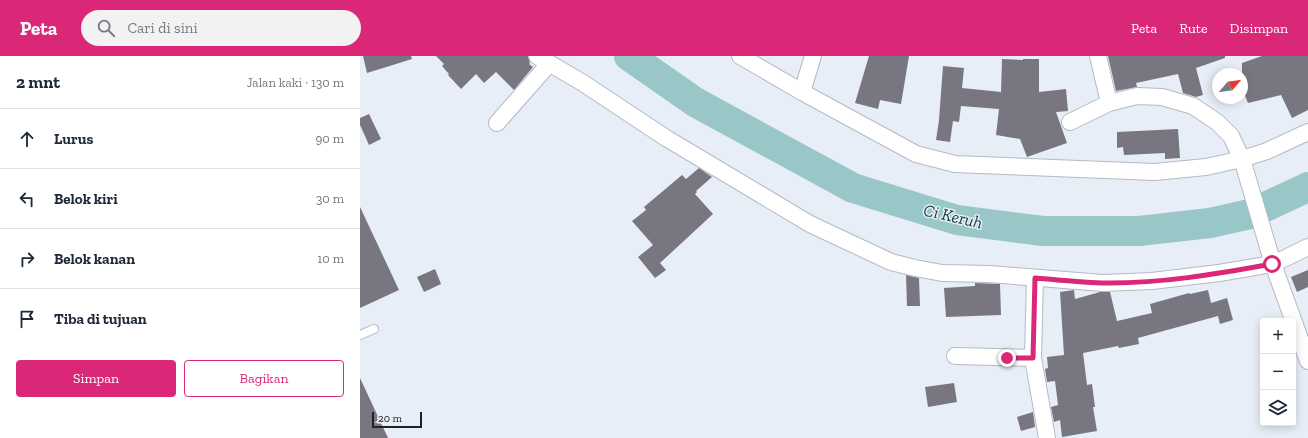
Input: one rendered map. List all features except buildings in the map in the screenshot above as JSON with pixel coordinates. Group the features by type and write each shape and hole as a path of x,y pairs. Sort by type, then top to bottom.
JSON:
{"street":[{"path":"740,56 802,92 916,154 955,164 1155,172 1206,167 1242,159 1267,151 1308,132"},
{"path":"802,92 813,56"},
{"path":"1098,56 1109,103"},
{"path":"497,123 543,60 583,83 666,138 810,224 891,262 942,273 989,274 1103,283 1152,281 1219,273 1272,264 1308,247"},
{"path":"1070,122 1109,103 1137,96 1162,97 1193,106 1217,122 1231,136 1242,159 1272,264 1308,360"},
{"path":"1035,278 1033,358 1047,438"},
{"path":"955,356 1033,358"}],"lane":[{"path":"360,335 374,329"}],"waterway":[{"name":"Ci Keruh","path":"629,56 695,102 853,188 957,220 1043,231 1139,231 1210,223 1250,214 1308,187"}],"route":[{"path":"1007,358 1033,358 1035,278 1103,283 1152,281 1219,273 1272,264"}]}
